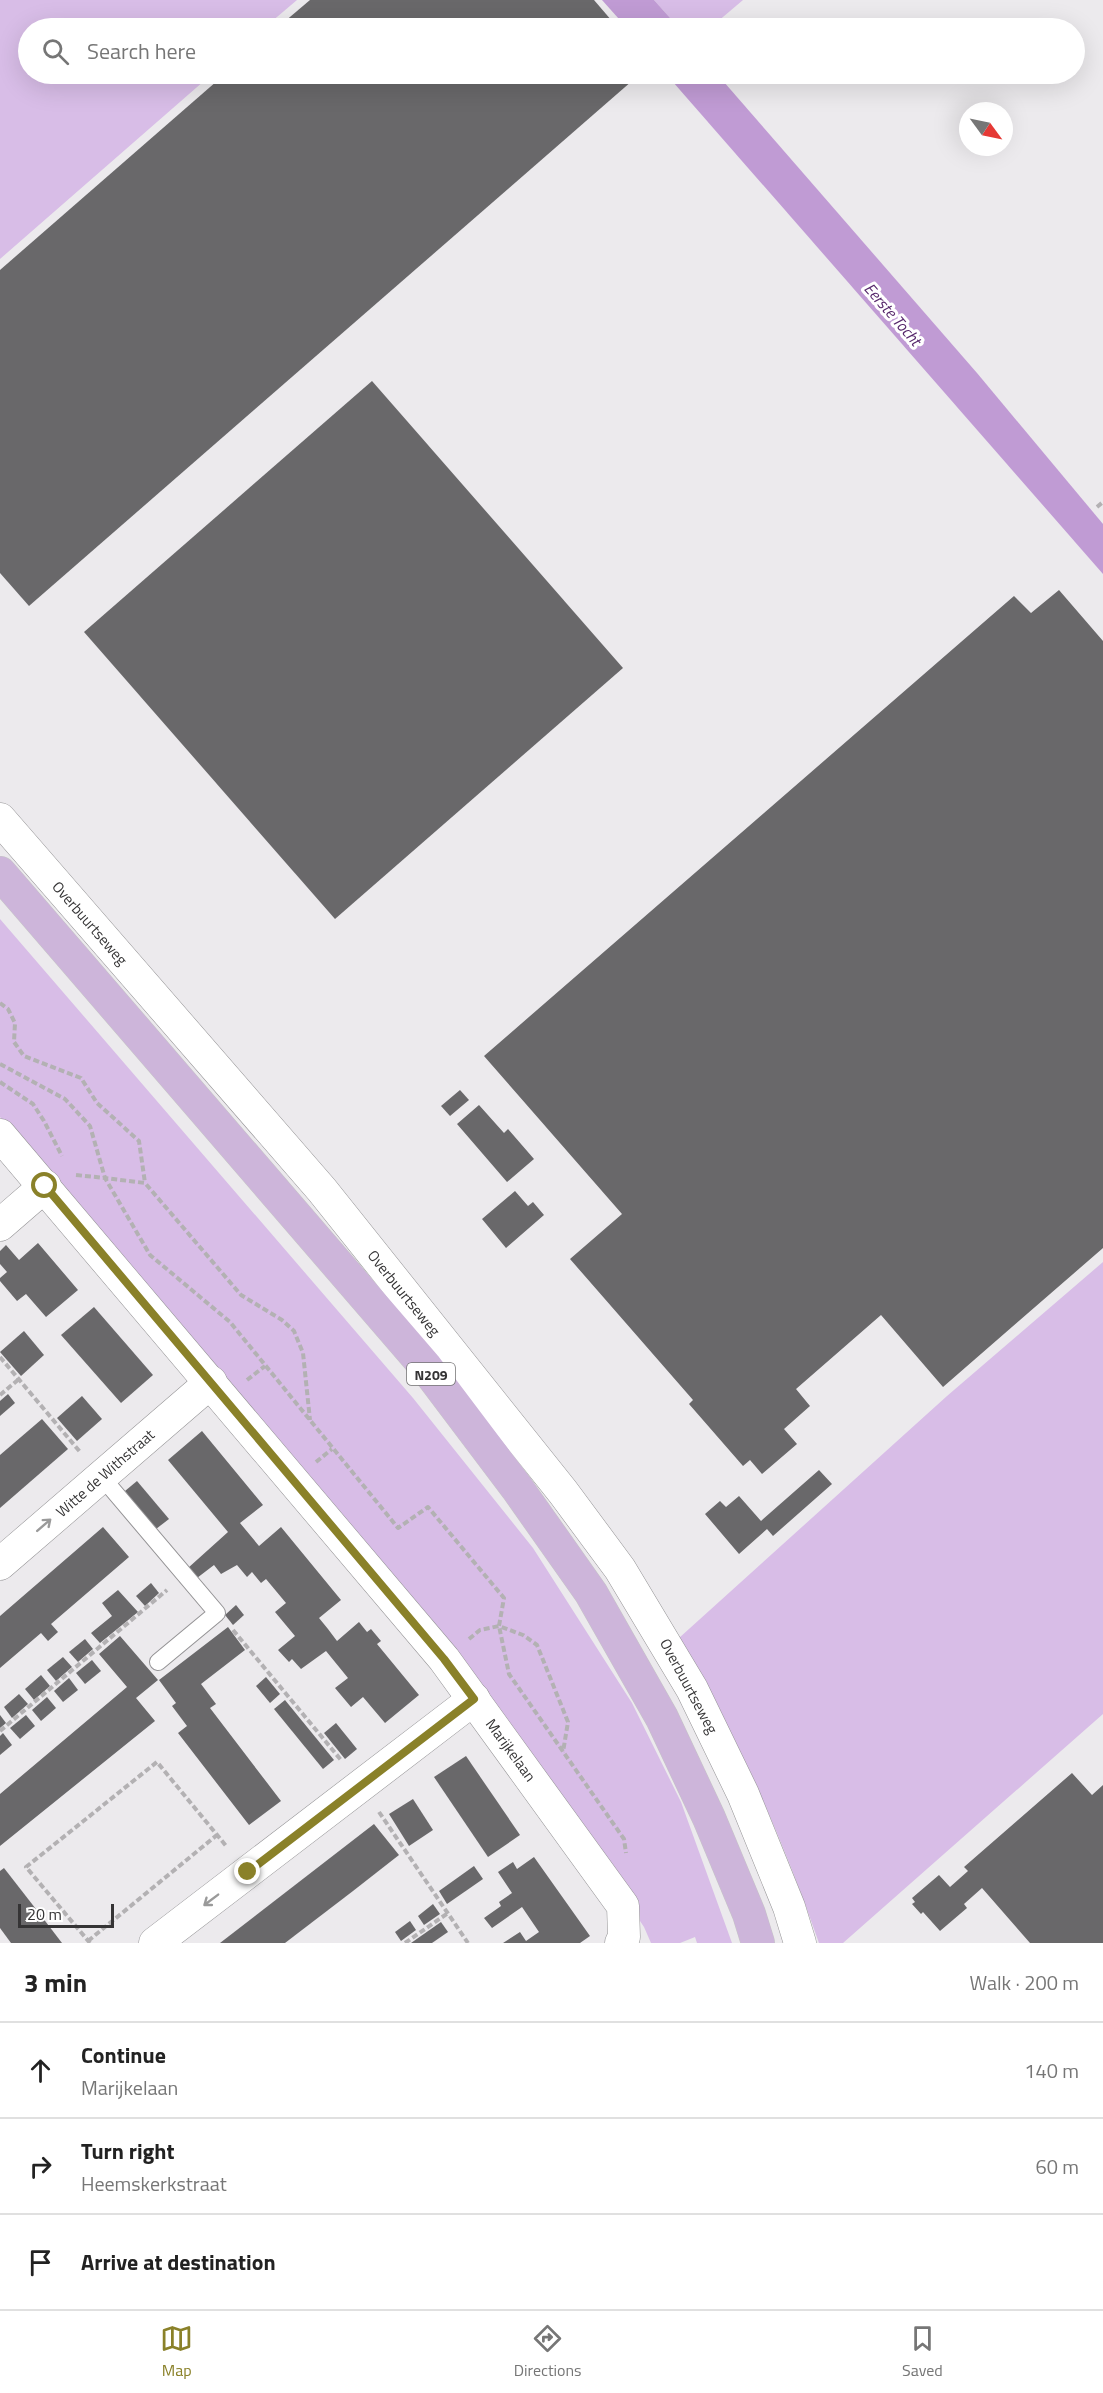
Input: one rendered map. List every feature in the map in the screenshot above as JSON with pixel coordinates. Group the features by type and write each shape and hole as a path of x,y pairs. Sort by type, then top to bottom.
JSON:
{"main road":[{"name":"Overbuurtseweg","path":"0,873 425,1366 518,1488 591,1593 662,1718 709,1818 749,1914 758,1943"}],"street":[{"name":"Overbuurtseweg","path":"0,819 322,1190 563,1492 620,1569 693,1689 743,1794 789,1908 800,1943"},
{"name":"Marijkelaan","path":"0,1135 57,1180 211,1382 292,1482 444,1659 623,1906 622,1940"},
{"path":"0,1225 57,1180"},
{"name":"Witte de Withstraat","path":"0,1564 211,1382"},
{"path":"155,1943 474,1699"}],"lane":[{"path":"101,1476 217,1613 158,1662"}],"path":[{"path":"1097,507 1103,502"},
{"path":"0,1003 8,1009 15,1023 14,1042 24,1056 81,1078 98,1103 139,1141 145,1183 241,1295 282,1320 294,1331 304,1362 310,1421"},
{"path":"0,1064 65,1099 90,1126 105,1178 150,1255 230,1322 398,1528 428,1507 504,1598 499,1626 509,1674 624,1839 628,1862"},
{"path":"0,1082 33,1104 45,1121 65,1162"},
{"path":"57,1180 81,1177 145,1183"},
{"path":"0,1358 101,1476"},
{"path":"0,1395 19,1379"},
{"path":"0,1731 184,1576"},
{"path":"444,1659 480,1630 499,1626 523,1635 537,1646 568,1722 563,1752"},
{"path":"217,1835 89,1942 26,1867 157,1762 248,1872"},
{"path":"405,1943 448,1913"}],"shaded area":[{"path":"0,0 297,0 276,18 18,18 18,84 201,84 0,259"},
{"path":"654,0 743,0 722,18 670,18"},
{"path":"0,919 413,1398 533,1548 632,1703 681,1802 732,1943 697,1943 695,1937 680,1943 651,1943 644,1927 564,1807 258,1417 0,1117"},
{"path":"1103,1262 1103,1714 843,1943 819,1943 790,1864 739,1748 679,1638 947,1396"}],"water":[{"path":"602,0 654,0 670,18 618,18"},
{"name":"Eerste Tocht","path":"675,84 726,84 977,373 1103,524 1103,574"}],"building":[{"path":"310,0 594,0 609,18 289,18"},
{"path":"214,84 629,84 29,606 0,573 0,270"},
{"path":"372,381 623,668 335,919 84,632"},
{"path":"1059,590 1103,641 1103,1248 943,1387 881,1315 796,1389 810,1406 784,1429 797,1444 762,1474 750,1460 743,1466 689,1404 693,1400 570,1259 622,1214 484,1056 1014,596 1031,613"},
{"path":"460,1090 469,1100 450,1116 441,1106"},
{"path":"479,1105 504,1133 508,1129 534,1159 507,1182 457,1124"},
{"path":"515,1191 528,1206 533,1202 544,1215 506,1248 482,1219"},
{"path":"38,1243 78,1290 46,1317 26,1294 17,1301 0,1281 0,1278 7,1272 0,1264 0,1251 6,1245 19,1260"},
{"path":"94,1307 153,1375 121,1403 61,1335"},
{"path":"24,1331 44,1355 21,1376 0,1352"},
{"path":"8,1394 15,1403 0,1416 0,1401"},
{"path":"82,1396 102,1419 77,1441 57,1418"},
{"path":"42,1419 68,1449 0,1508 0,1455"},
{"path":"202,1431 263,1505 240,1523 259,1546 281,1527 341,1600 319,1618 337,1641 359,1622 367,1632 371,1629 381,1641 377,1644 419,1695 385,1723 363,1697 351,1707 335,1688 348,1678 326,1651 301,1669 292,1659 289,1662 278,1650 295,1636 275,1612 286,1603 266,1579 261,1583 252,1572 247,1577 237,1565 221,1574 214,1565 197,1578 188,1568 228,1532 168,1460"},
{"path":"819,1470 832,1484 773,1536 767,1529 739,1554 705,1514 720,1501 726,1507 739,1496 761,1521"},
{"path":"137,1481 169,1519 156,1529 125,1491"},
{"path":"103,1527 129,1557 51,1624 58,1632 48,1641 41,1633 0,1668 0,1616"},
{"path":"151,1583 159,1593 145,1606 136,1596"},
{"path":"118,1590 138,1612 100,1643 91,1633 112,1616 102,1603"},
{"path":"236,1605 244,1615 233,1625 225,1615"},
{"path":"228,1627 245,1650 201,1684 216,1704 210,1708 281,1801 249,1825 178,1733 187,1726 172,1706 176,1703 159,1680"},
{"path":"120,1636 158,1680 136,1698 155,1721 0,1846 0,1794 127,1687 99,1654"},
{"path":"85,1639 93,1649 78,1662 69,1652"},
{"path":"63,1657 72,1667 56,1681 47,1670"},
{"path":"92,1660 101,1671 85,1684 76,1673"},
{"path":"41,1675 50,1686 34,1700 25,1689"},
{"path":"266,1677 280,1694 270,1703 256,1686"},
{"path":"69,1678 78,1690 63,1702 54,1691"},
{"path":"19,1694 28,1704 12,1718 4,1707"},
{"path":"47,1697 56,1708 41,1721 32,1710"},
{"path":"285,1700 334,1760 323,1769 274,1709"},
{"path":"0,1715 6,1723 0,1728"},
{"path":"26,1715 35,1726 20,1739 10,1728"},
{"path":"336,1723 357,1749 345,1759 324,1733"},
{"path":"3,1733 12,1745 0,1755 0,1736"},
{"path":"466,1756 520,1835 488,1857 434,1777"},
{"path":"1072,1773 1092,1795 1103,1785 1103,1943 1030,1943 982,1888 964,1904 967,1908 940,1931 923,1912 921,1914 912,1904 915,1902 912,1898 939,1875 950,1887 968,1871 964,1867"},
{"path":"413,1799 433,1830 409,1846 389,1814"},
{"path":"374,1824 399,1855 353,1891 285,1943 220,1943"},
{"path":"534,1857 590,1936 580,1943 503,1943 520,1932 526,1941 539,1932 522,1907 492,1928 484,1918 501,1906 499,1902 512,1893 498,1872 513,1862 517,1869"},
{"path":"474,1866 483,1879 447,1904 439,1891"},
{"path":"4,1868 62,1943 11,1943 0,1928 0,1871"},
{"path":"433,1904 440,1914 424,1925 418,1916"},
{"path":"410,1921 416,1930 401,1941 395,1932"},
{"path":"441,1922 448,1932 432,1943 411,1943"}],"route":[{"path":"45,1186 211,1382 292,1482 444,1659 474,1699 248,1872"}]}
